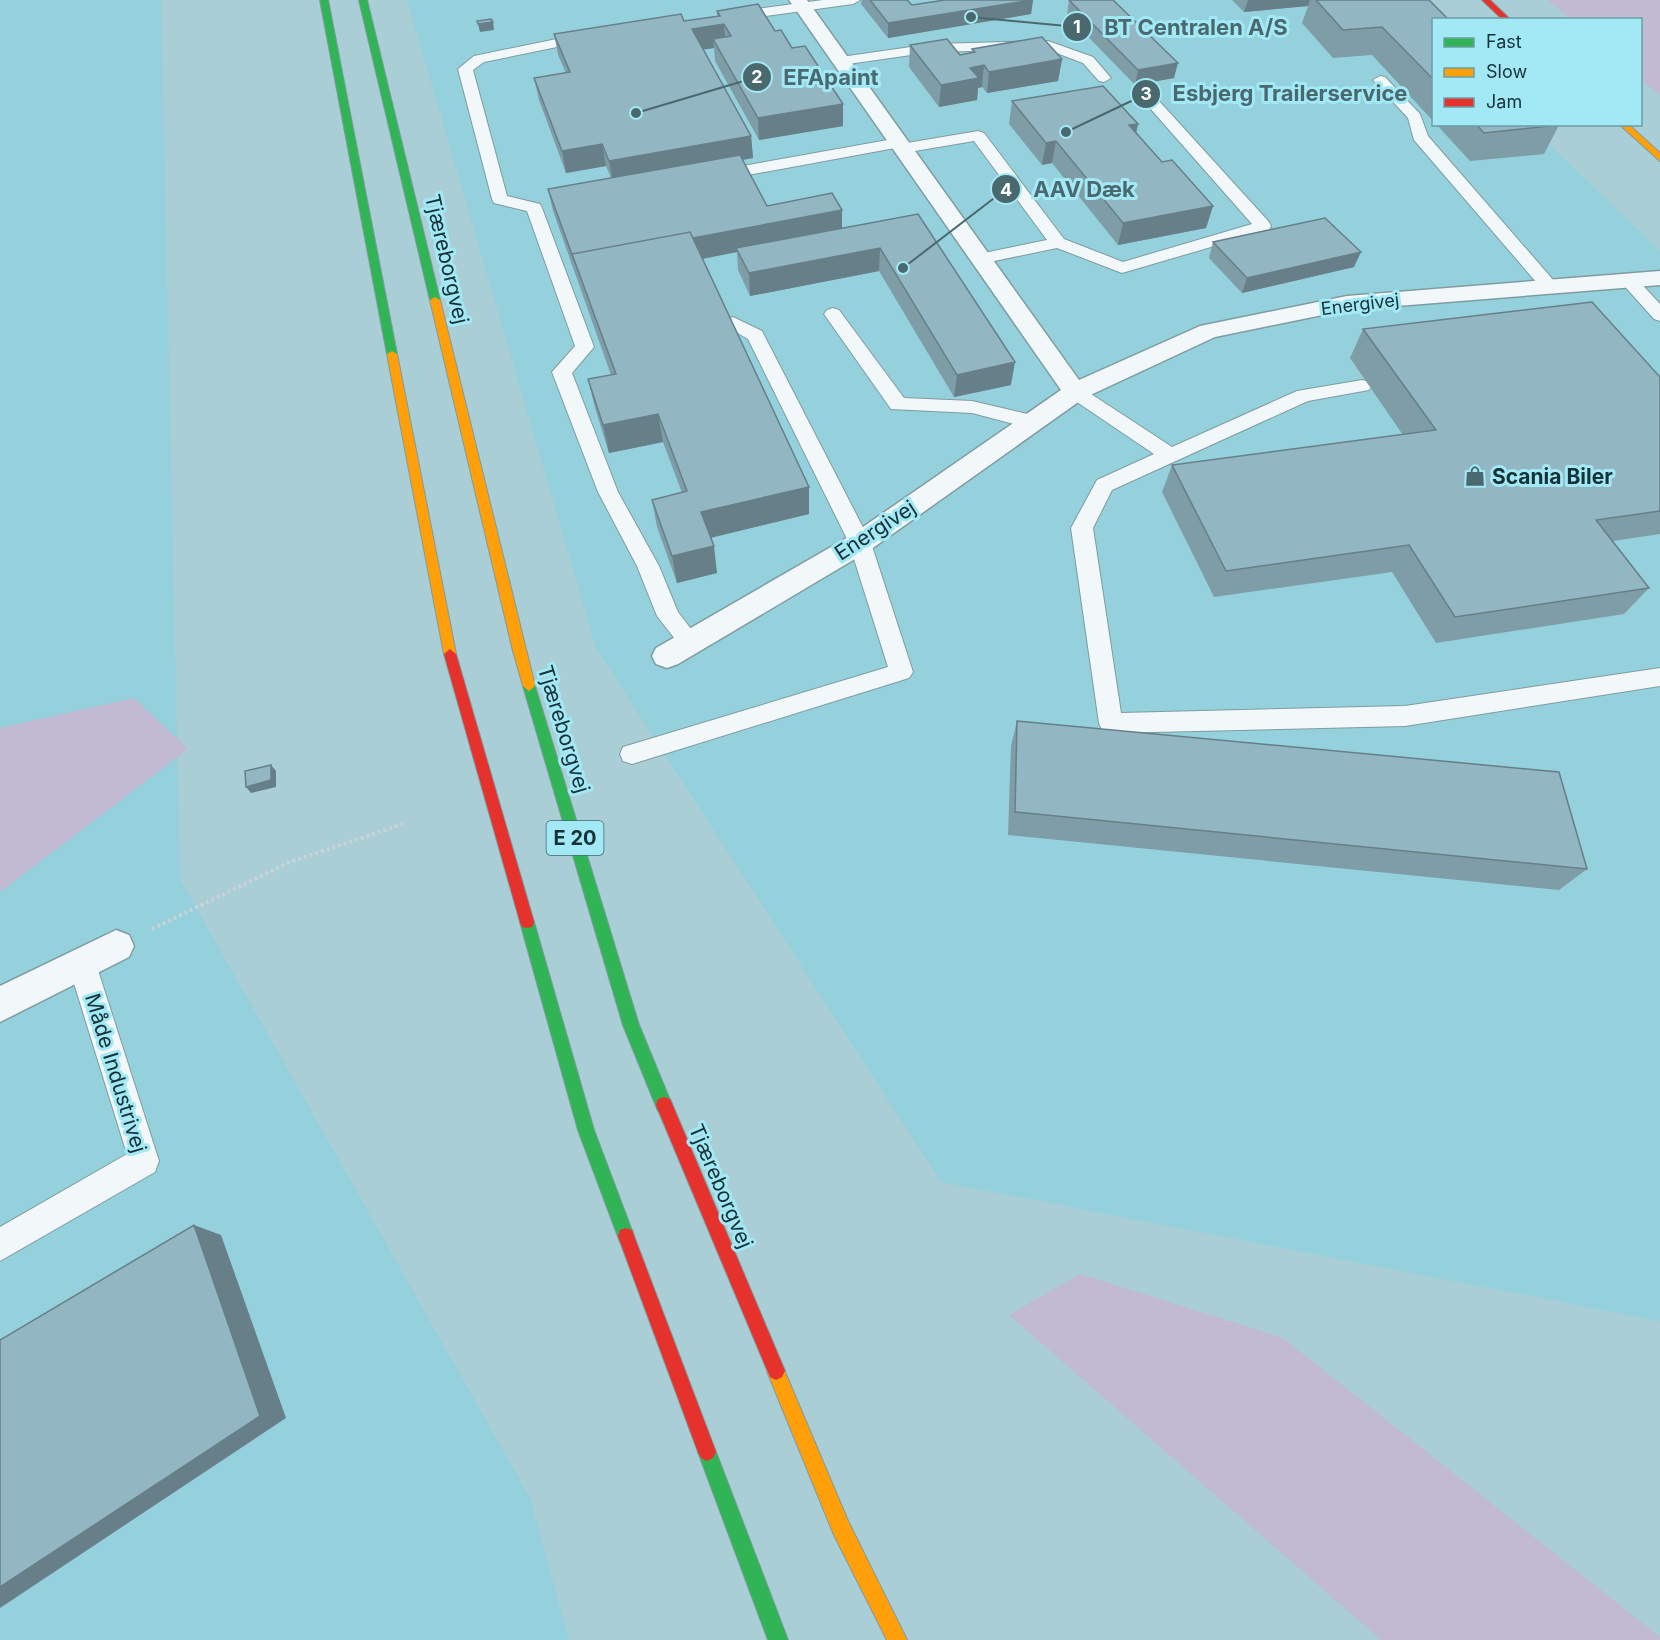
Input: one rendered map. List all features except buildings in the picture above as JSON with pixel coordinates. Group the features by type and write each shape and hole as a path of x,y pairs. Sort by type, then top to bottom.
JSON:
{"main road":[{"path":"324,0 448,649 586,1130 778,1640"},
{"name":"Tjæreborgvej","path":"363,0 519,651 631,1025 841,1528 897,1640"},
{"path":"1486,0 1506,18"},
{"path":"1625,126 1660,158"}],"street":[{"path":"800,4 1075,392"},
{"name":"Energivej","path":"667,656 860,543 1075,392 1208,331 1347,303 1660,278"},
{"path":"0,1005 116,946"}],"lane":[{"path":"712,20 800,4 853,0"},
{"path":"610,33 479,59 465,69 500,199 540,207 585,347 562,372 608,492 648,566 668,616 690,642"},
{"path":"841,61 932,48 1048,45 1088,60 1104,78"},
{"path":"1380,80 1415,117 1420,137 1549,286"},
{"path":"699,179 901,146 978,136 1058,243 1122,268 1263,226 1154,104"},
{"path":"980,259 1058,243"},
{"path":"1629,281 1660,315"},
{"path":"832,314 898,404 972,407 1033,422"},
{"path":"632,754 901,672 860,543 754,335 733,323"},
{"path":"1362,386 1304,396 1104,485 1082,528 1111,723 1405,716 1660,677"},
{"path":"1075,392 1170,455"},
{"name":"Måde Industrivej","path":"0,1245 144,1161 82,964"}],"path":[{"path":"116,946 290,862 403,824"}],"shaded area":[{"path":"0,0 161,0 180,879 530,1498 569,1640 0,1640"},
{"path":"407,0 1400,0 1432,32 1432,126 1530,126 1660,251 1660,1321 941,1182 596,648"},
{"path":"1548,0 1660,0 1660,96 1642,80 1642,18 1570,18"},
{"path":"134,698 188,749 0,892 0,728"},
{"path":"1080,1274 1283,1338 1660,1637 1660,1640 1381,1640 1009,1315"}],"traffic: fast":[{"path":"324,0 392,354"},
{"path":"363,0 435,300"},
{"path":"529,686 631,1025 664,1105"},
{"path":"527,922 586,1130 626,1236"},
{"path":"707,1452 778,1640"}],"traffic: slow":[{"path":"1625,126 1660,158"},
{"path":"435,300 529,686"},
{"path":"392,354 450,654"},
{"path":"776,1371 841,1528 897,1640"}],"traffic: jam":[{"path":"1486,0 1506,18"},
{"path":"450,654 527,922"},
{"path":"664,1105 776,1371"},
{"path":"626,1236 707,1452"}],"place":[{"name":"BT Centralen A/S","path":"971,17"},
{"name":"EFApaint","path":"636,113"},
{"name":"Esbjerg Trailerservice","path":"1066,132"},
{"name":"AAV Dæk","path":"903,268"},
{"name":"Scania Biler","path":"1475,476"}]}
